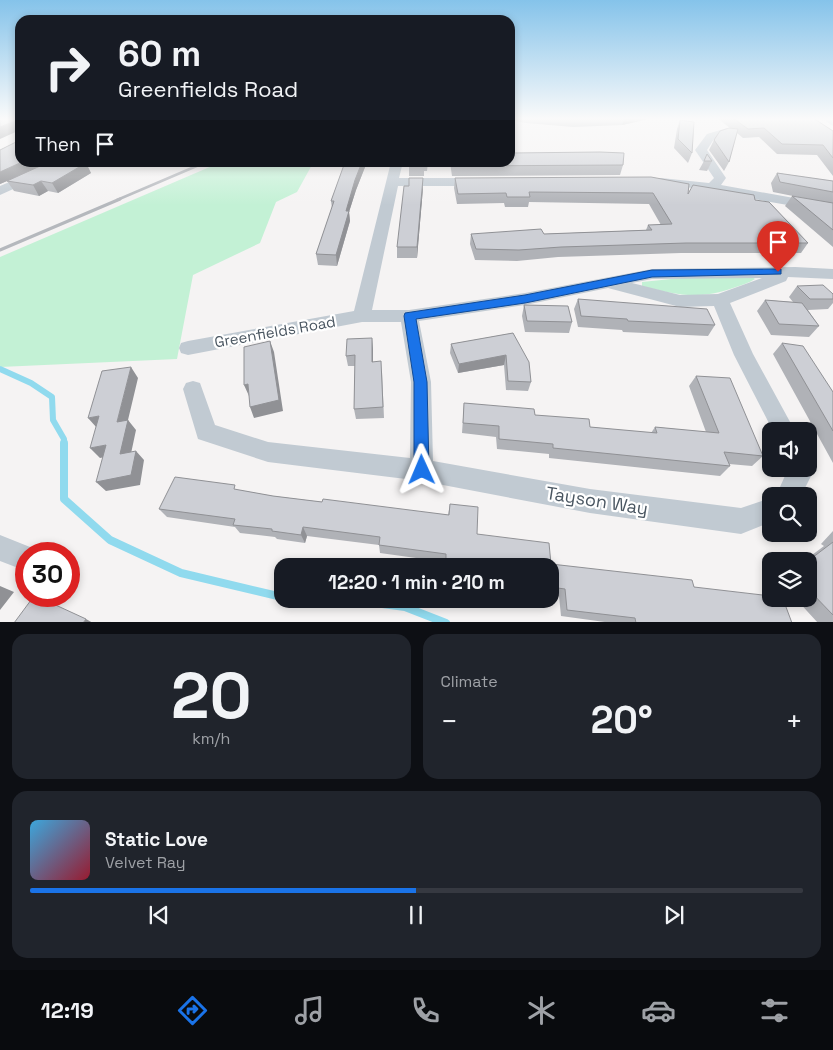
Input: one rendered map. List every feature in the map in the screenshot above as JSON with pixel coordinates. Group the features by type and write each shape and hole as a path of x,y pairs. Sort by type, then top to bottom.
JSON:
{"street":[{"path":"702,147 701,150 720,178 712,188"},
{"path":"0,191 55,167"},
{"path":"362,316 366,287 396,167"},
{"path":"648,181 686,183 833,209"},
{"path":"393,182 490,182"},
{"name":"Greenfields Road","path":"188,348 362,316 410,316 525,299 652,274 795,272 833,274"},
{"name":"Greenfields Road","path":"608,282 680,301 720,300 795,272"},
{"path":"720,300 744,355 779,422"},
{"path":"410,316 421,382 422,470"},
{"name":"Tayson Way","path":"192,389 206,432 268,452 422,470 590,501 741,521 762,513"},
{"path":"0,548 15,554"}],"green space":[{"path":"210,167 311,167 297,192 276,202 260,243 193,275 177,359 0,367 0,257"},
{"path":"691,277 752,277 755,279 721,292 698,295 677,294 642,286 642,282"}],"building":[{"path":"6,147 15,147 15,165 0,172 0,150"},
{"path":"686,147 692,147 692,153"},
{"path":"719,147 733,147 729,162"},
{"path":"825,147 833,147 833,158"},
{"path":"515,153 624,153 623,165 515,166"},
{"path":"707,154 712,161 704,161"},
{"path":"38,167 79,167 52,183 41,181 33,185 7,181"},
{"path":"343,167 360,167 346,211 349,211 336,255 316,254 334,201 331,201"},
{"path":"777,173 833,181 833,192 780,182"},
{"path":"651,177 689,184 688,194 693,185 754,195 755,200 769,202 808,243 686,243 519,250 476,249 471,234 541,229 544,234 652,230 648,225 672,224 653,193 529,192 530,197 507,197 506,193 458,194 455,178"},
{"path":"409,178 423,178 417,247 397,247 404,186 409,186"},
{"path":"792,196 833,203 833,230"},
{"path":"823,285 833,294 833,299 810,299 797,286"},
{"path":"578,299 707,309 715,325 628,321 627,319 581,316"},
{"path":"765,300 802,303 819,326 779,324"},
{"path":"524,305 568,306 572,322 527,321"},
{"path":"513,333 529,362 531,382 508,381 506,355 459,364 451,344"},
{"path":"372,338 372,362 381,361 383,407 354,409 355,355 346,356 347,339"},
{"path":"270,341 279,400 250,407 248,384 244,385 244,347"},
{"path":"782,343 803,346 833,392 833,431"},
{"path":"131,367 117,422 128,420 120,454 136,451 131,475 96,482 106,445 90,448 99,416 88,418 102,371"},
{"path":"696,376 730,378 762,456 724,452 730,466 553,448 553,444 499,439 499,426 463,423 464,403 534,409 535,415 589,419 590,427 657,433 655,427 719,433"},
{"path":"175,477 235,485 234,489 273,496 322,502 323,499 449,515 450,504 478,507 477,534 549,543 550,558 446,558 446,554 379,545 380,537 303,527 301,535 272,531 272,529 233,525 235,519 159,509"},
{"path":"833,542 833,615 817,598 817,554"},
{"path":"559,565 692,580 694,587 762,595 762,607 786,607 792,622 636,622 635,618 567,610 565,589 559,588"},
{"path":"26,607 60,607 86,619 84,622 15,622"}],"waterway":[{"path":"0,369 31,383 52,397 53,420 64,439 64,499 110,540 181,573 274,595"},
{"path":"408,608 443,622"}],"railway":[{"path":"117,200 194,167"},
{"path":"0,250 120,199"}],"route":[{"path":"422,470 421,382 410,316 525,299 652,274 778,272"}]}
